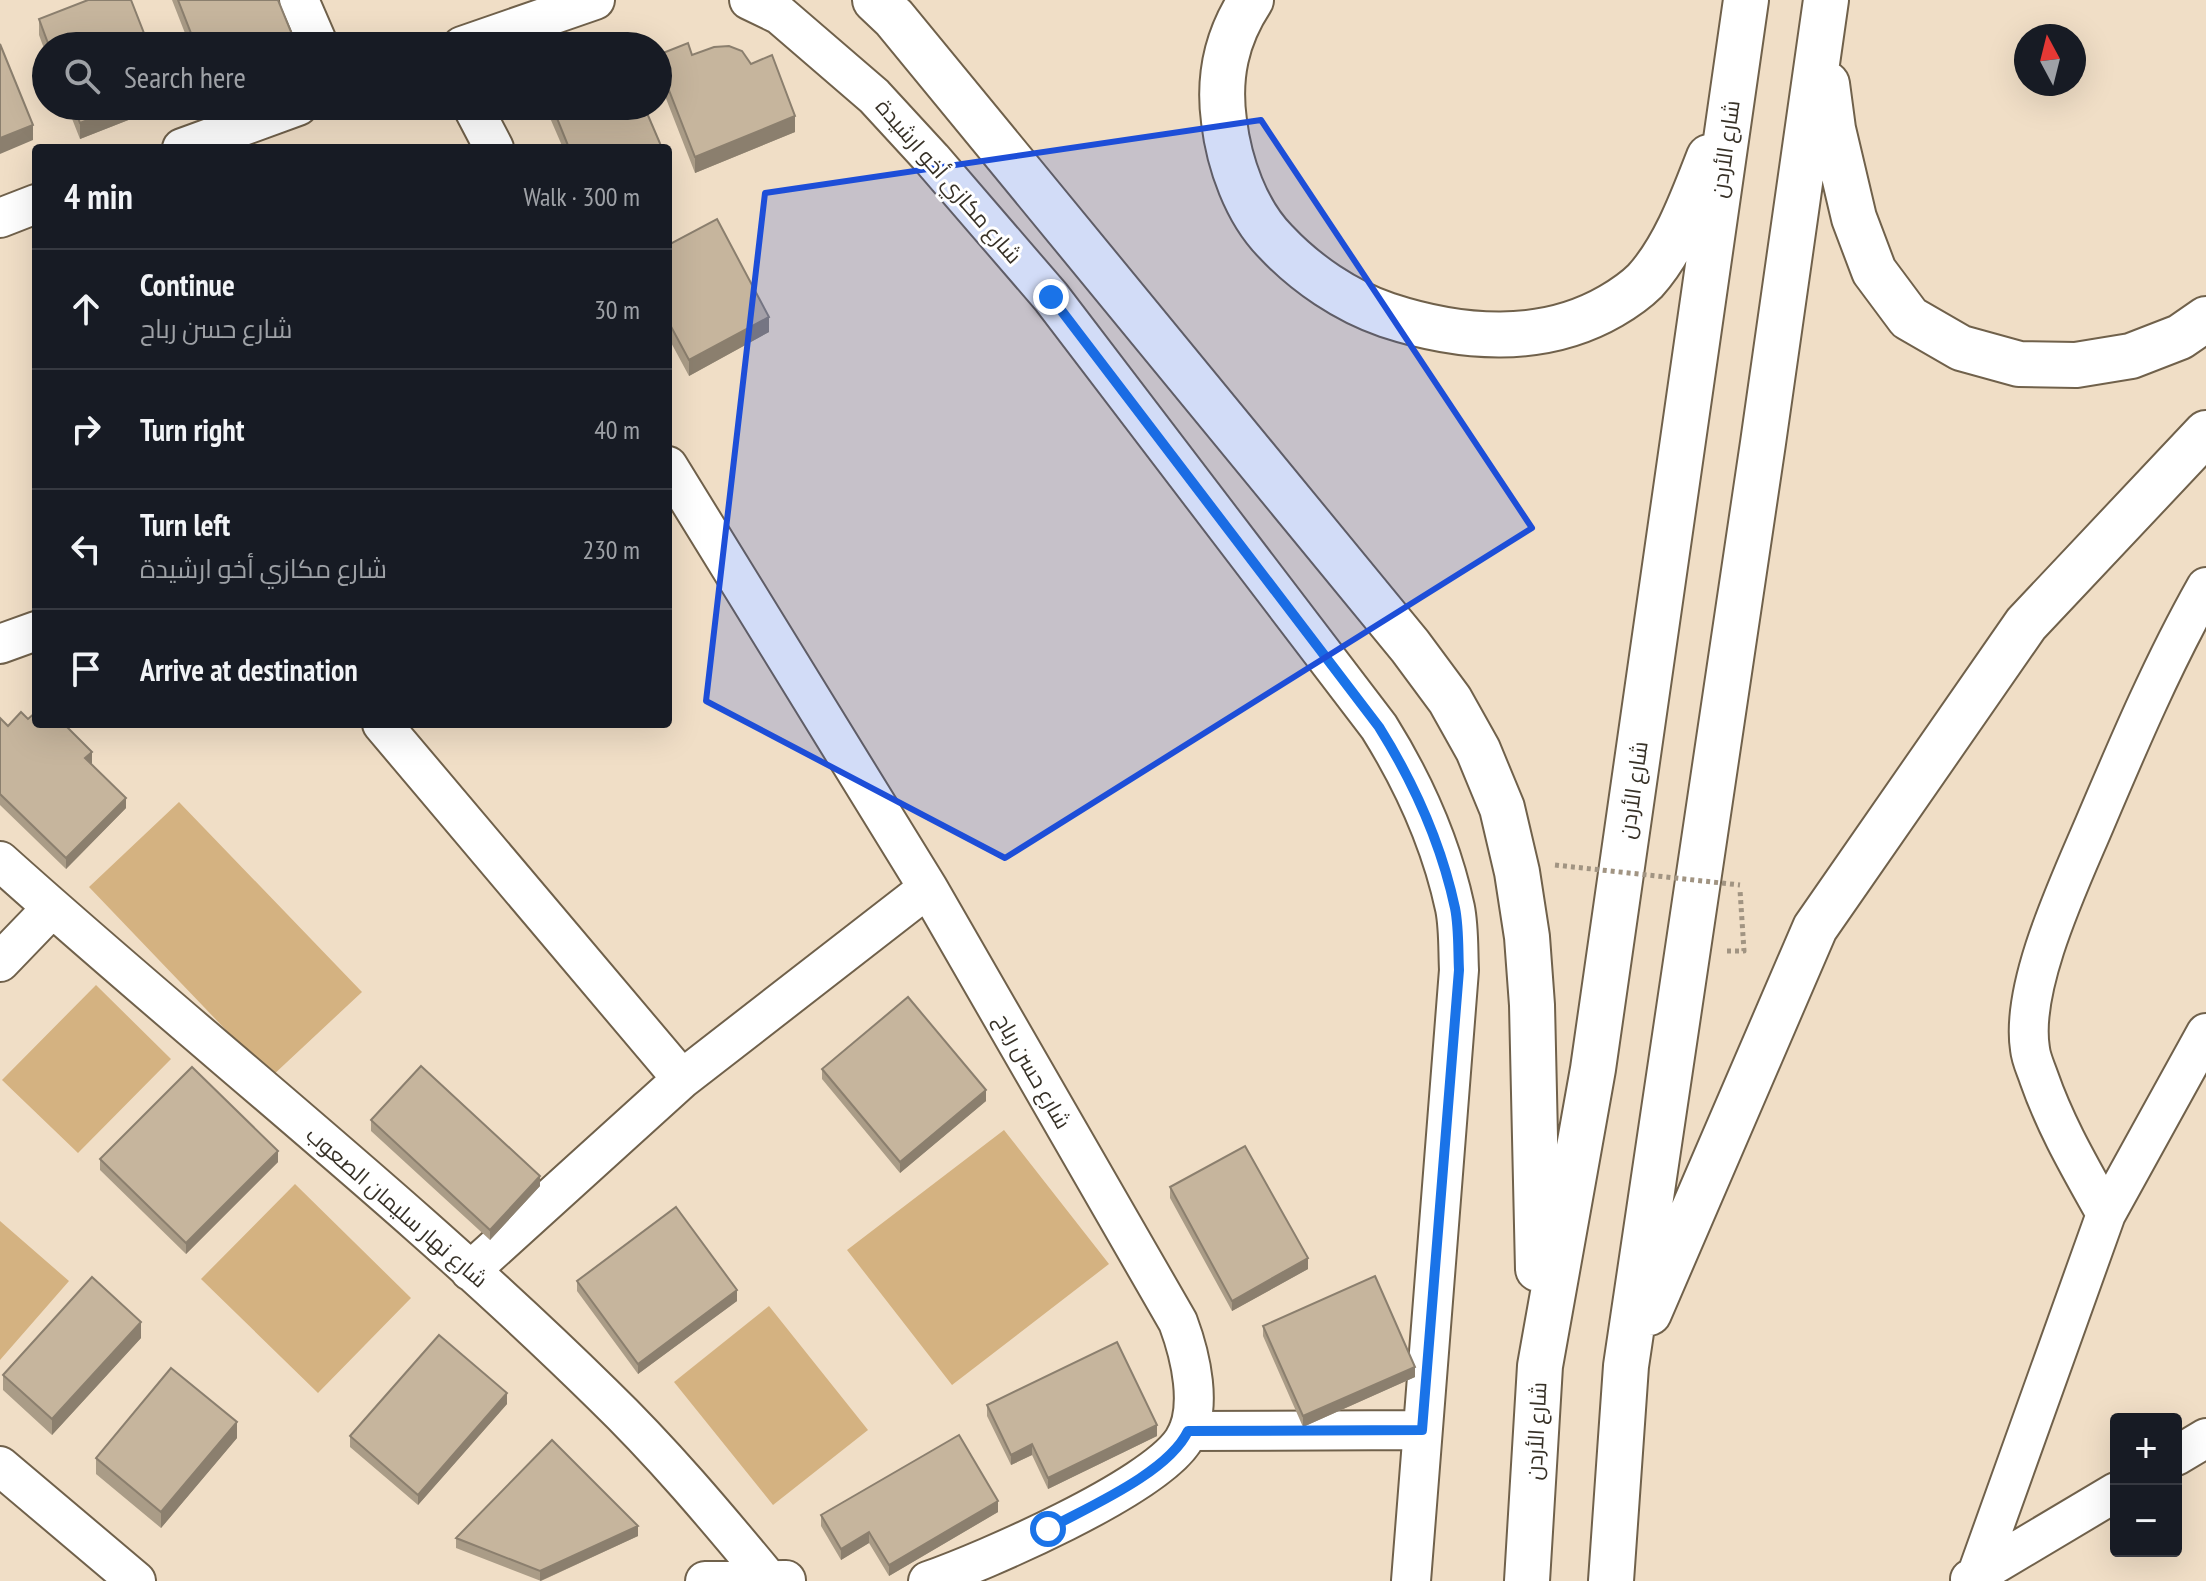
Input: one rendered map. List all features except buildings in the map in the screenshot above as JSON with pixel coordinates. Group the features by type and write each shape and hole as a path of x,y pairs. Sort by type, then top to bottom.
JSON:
{"highway":[{"path":"875,0 894,18 1342,562 1450,700 1478,750 1502,808 1517,872 1527,937 1532,1005 1540,1366"},
{"path":"1251,0 1231,35 1225,54 1223,112 1233,164 1264,228 1306,269 1340,293 1386,315 1435,327 1499,335 1535,333 1571,325 1627,296 1658,263 1680,224 1733,95"},
{"name":"شارع الأردن","path":"1527,1581 1540,1366 1593,1069 1746,0"},
{"path":"1823,17 1833,129 1854,218 1874,271 1909,318 1961,348 2019,364 2076,365 2131,356 2180,337 2206,319"},
{"path":"1611,1581 1626,1366 1823,17"},
{"path":"1626,1366 1815,928 2026,624 2206,433"}],"street":[{"path":"299,0 313,32"},
{"path":"502,32 595,0"},
{"name":"شارع مكازي أخو ارشيدة","path":"749,0 780,15 874,96 1051,297 1379,727 1407,772 1434,835 1455,910 1459,970 1411,1581"},
{"path":"193,144 259,120"},
{"path":"479,120 492,144"},
{"path":"0,218 32,206"},
{"name":"شارع حسن رباح","path":"672,472 928,888 1178,1322 1190,1354 1193,1409 1188,1431"},
{"path":"2106,1214 2063,1139 2046,1099 2030,1049 2031,996 2060,905 2117,771 2173,646 2206,587"},
{"path":"0,644 32,632"},
{"path":"385,728 682,1079"},
{"name":"شارع نهار سليمان الصعوب","path":"0,861 470,1271 622,1414 781,1580"},
{"path":"470,1271 682,1079 928,888"},
{"path":"0,962 52,908"},
{"path":"1972,1578 2106,1214 2206,1033"},
{"path":"928,1581 963,1569 1048,1529 1126,1487 1166,1460 1188,1431 1422,1430"},
{"path":"2182,1452 2206,1438"},
{"path":"0,1466 136,1581"},
{"path":"1972,1578 2110,1496"},
{"path":"705,1581 781,1580"}],"path":[{"path":"1555,865 1740,885 1744,918"}],"highlighted area":[{"path":"1261,120 1532,528 1005,858 706,701 765,193"}],"shaded area":[{"path":"179,802 362,992 271,1077 89,887"},
{"path":"96,985 171,1059 78,1153 2,1080"},
{"path":"1004,1130 1109,1264 952,1385 847,1250"},
{"path":"295,1184 411,1298 318,1393 201,1279"},
{"path":"0,1221 69,1281 0,1360"},
{"path":"769,1306 868,1430 773,1505 674,1382"}],"route":[{"path":"1048,1529 1126,1487 1166,1460 1188,1431 1422,1430 1459,970 1455,910 1434,835 1407,772 1379,727 1051,297"}]}
